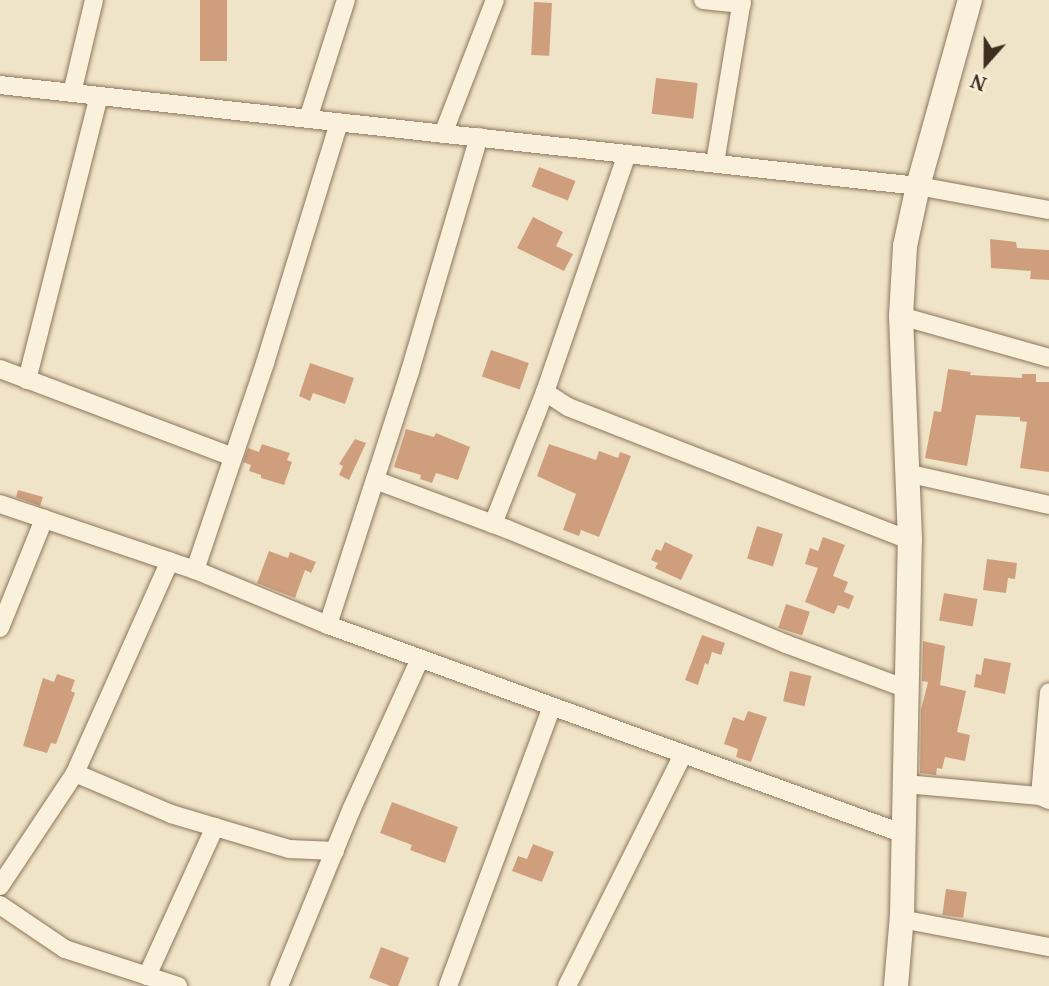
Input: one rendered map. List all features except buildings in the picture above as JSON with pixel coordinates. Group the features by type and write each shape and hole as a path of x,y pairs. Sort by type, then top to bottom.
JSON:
{"street":[{"path":"72,93 94,0"},
{"path":"308,119 346,0"},
{"path":"443,134 495,0"},
{"path":"703,0 742,2 715,163"},
{"path":"896,986 904,834 910,540 901,316 905,246 918,186 970,0"},
{"path":"0,85 918,186 1049,210"},
{"path":"27,380 99,96"},
{"path":"195,570 338,122"},
{"path":"328,625 479,137"},
{"path":"494,524 545,392 627,154"},
{"path":"901,316 1049,358"},
{"path":"0,369 233,457"},
{"path":"545,392 568,407 910,540"},
{"path":"906,473 1049,505"},
{"path":"375,480 494,524 786,645 907,689"},
{"path":"0,504 195,570 328,625 904,834"},
{"path":"0,628 44,519"},
{"path":"0,886 75,772 170,561"},
{"path":"279,986 420,659"},
{"path":"905,784 1044,798 1049,692"},
{"path":"448,986 552,707"},
{"path":"567,986 683,754"},
{"path":"75,772 171,814 289,849 335,851"},
{"path":"0,905 65,949 161,982 215,827"},
{"path":"901,919 1049,947"}]}
